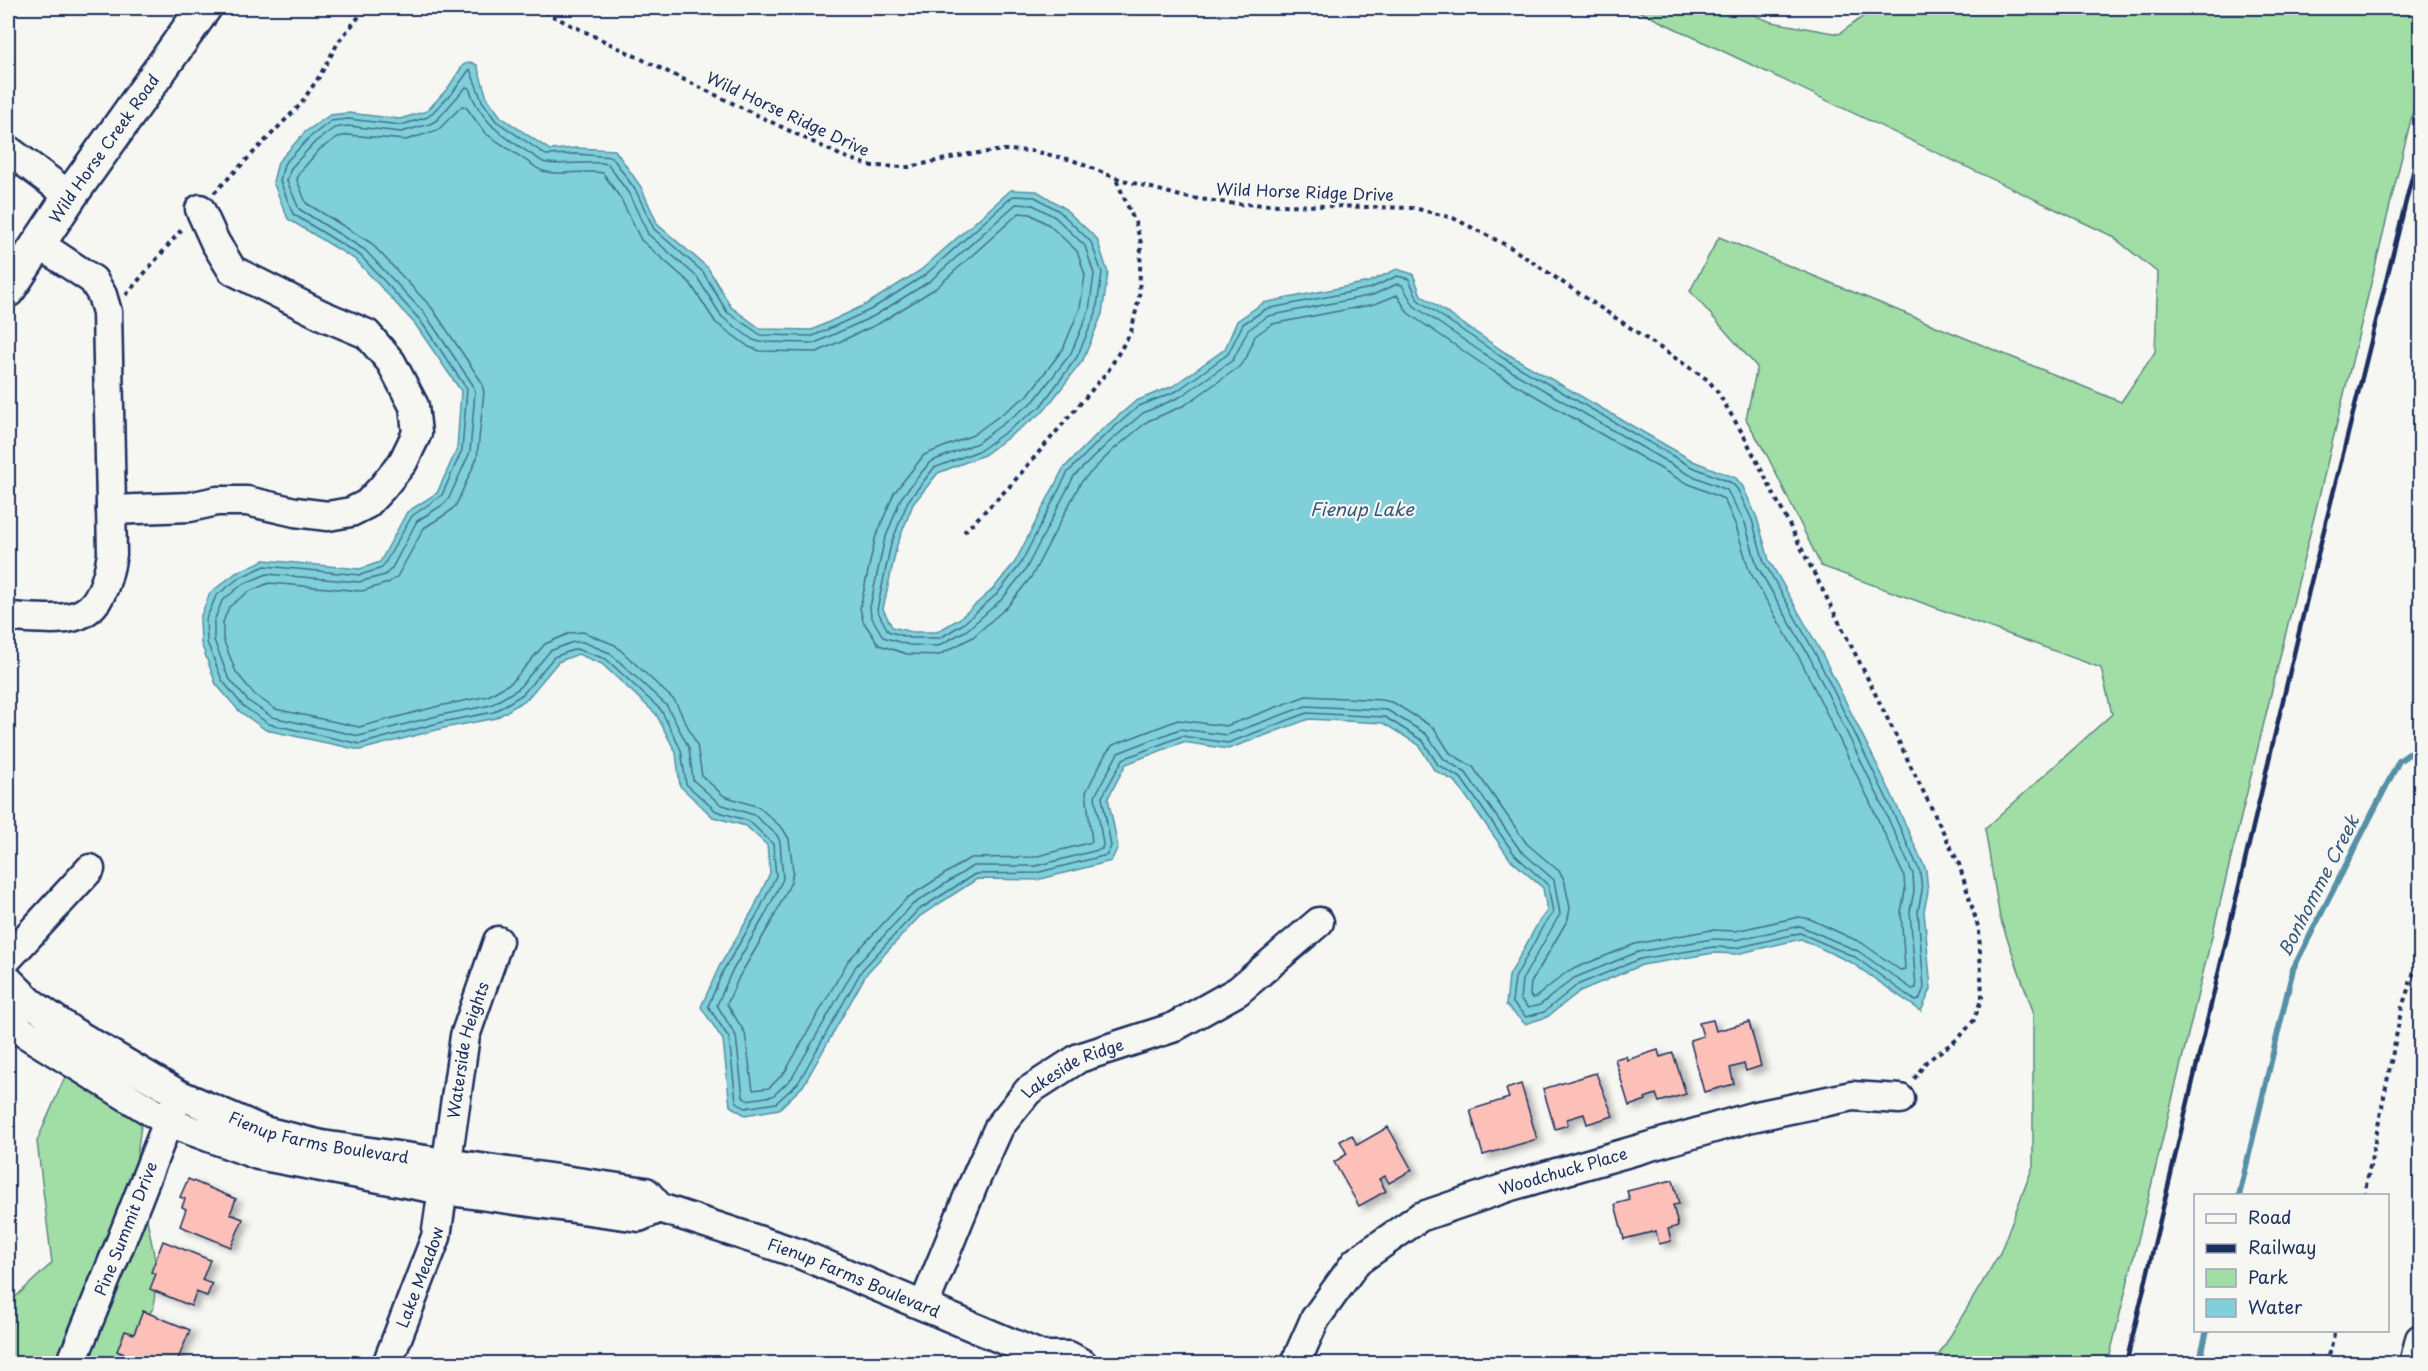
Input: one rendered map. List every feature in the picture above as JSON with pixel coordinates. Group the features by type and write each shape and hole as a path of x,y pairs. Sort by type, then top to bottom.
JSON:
{"main road":[{"name":"Wild Horse Creek Road","path":"8,290 70,196 204,8"}],"street":[{"path":"8,150 70,196"},
{"path":"111,510 190,507 217,501 247,501 295,512 328,516 351,512 367,504 382,488 403,462 417,434 414,406 391,362 367,334 322,315 232,270 215,242 200,208"},
{"path":"8,617 75,618 90,609 108,578 112,554 107,312 102,296 93,280 39,244"},
{"path":"8,958 90,869"},
{"name":"Lakeside Ridge","path":"924,1305 999,1127 1028,1091 1078,1058 1172,1028 1238,991 1319,922"},
{"name":"Waterside Heights","path":"445,1177 465,1036 498,941"},
{"name":"Fienup Farms Boulevard","path":"8,981 30,1002 73,1032 178,1094 264,1131 445,1177 639,1216 660,1208 800,1254 924,1305 1044,1360 1069,1356 1083,1364"},
{"name":"Fienup Farms Boulevard","path":"8,1018 23,1032 168,1122 258,1155 445,1177"},
{"name":"Pine Summit Drive","path":"70,1364 118,1249 178,1094"},
{"name":"Woodchuck Place","path":"1295,1364 1315,1319 1356,1262 1420,1217 1511,1186 1752,1117 1852,1096 1900,1099"},
{"name":"Lake Meadow","path":"387,1364 436,1237 445,1177"},
{"path":"2414,1364 2421,1339"}],"path":[{"path":"107,312 134,287 200,208 299,106 319,77 339,41 366,8"},
{"name":"Wild Horse Ridge Drive","path":"536,8 843,156 872,166 909,167 969,154 1005,150 1033,151 1072,160 1116,178 1184,197 1236,204 1414,208 1453,218 1510,247 1708,380 1717,390 1744,436 1959,864 1979,930 1982,998 1974,1020 1959,1038 1926,1062 1900,1099"},
{"path":"964,532 970,523 1010,486 1108,371 1131,332 1139,298 1141,243 1116,178"},
{"path":"2364,1194 2402,1007 2421,954"},
{"path":"2327,1364 2335,1332"}],"green space":[{"path":"1632,8 1738,8 1771,22 1839,34 1875,8 2420,8 2420,82 2108,1363 1934,1363 2000,1253 2033,1166 2033,1011 2000,918 1985,829 2112,714 2101,668 1821,566 1768,457 1746,419 1757,367 1690,291 1719,237 2121,402 2155,352 2158,273 2112,236"},
{"path":"93,1052 149,1066 136,1163 156,1265 154,1307 119,1355 117,1363 8,1364 8,1304 52,1263 37,1141 64,1079"}],"water":[{"name":"Fienup Lake","path":"470,62 477,65 487,98 501,117 550,150 576,148 615,150 641,187 658,225 708,268 731,307 761,329 812,330 867,304 921,270 1011,190 1037,191 1063,207 1097,239 1108,273 1102,314 1083,360 1044,411 984,455 938,473 913,504 897,545 883,609 892,627 912,632 937,632 959,619 993,589 1015,562 1063,469 1097,434 1136,401 1173,386 1225,349 1237,321 1263,303 1369,282 1397,269 1413,274 1421,295 1506,353 1693,461 1736,478 1743,487 1757,518 1769,560 1820,650 1890,791 1926,870 1928,892 1924,911 1931,989 1921,1011 1852,963 1801,939 1737,954 1714,953 1642,965 1580,991 1547,1017 1525,1024 1506,1005 1509,976 1547,911 1543,888 1510,859 1456,782 1434,770 1419,745 1383,723 1309,719 1228,749 1183,742 1126,764 1108,798 1118,847 1111,861 1037,880 977,879 920,916 867,973 803,1086 779,1109 745,1115 730,1106 723,1040 701,1007 719,967 753,910 770,873 767,845 746,826 713,817 680,786 676,753 656,714 602,664 578,654 558,662 527,699 496,718 444,728 360,750 266,730 239,711 216,684 201,643 200,618 210,593 236,573 264,560 360,569 380,562 407,512 437,493 457,449 461,391 415,324 356,260 288,219 273,182 278,162 305,132 330,115 348,113 400,119 427,111 448,88 463,65"}],"building":[{"path":"1713,1020 1716,1031 1749,1022 1761,1066 1746,1071 1744,1064 1730,1068 1734,1084 1704,1092 1690,1040 1703,1036 1699,1023"},
{"path":"1658,1050 1660,1057 1673,1053 1686,1094 1659,1102 1656,1094 1629,1106 1615,1059 1626,1056 1627,1060"},
{"path":"1596,1073 1613,1116 1587,1124 1584,1114 1567,1119 1568,1125 1555,1129 1543,1089"},
{"path":"1521,1084 1537,1139 1483,1155 1470,1110 1509,1098 1506,1089"},
{"path":"1388,1127 1412,1170 1389,1183 1385,1176 1379,1179 1386,1191 1359,1206 1334,1162 1347,1154 1340,1141 1352,1135 1357,1145"},
{"path":"188,1179 236,1199 230,1214 243,1219 231,1247 180,1226 186,1209 182,1207 185,1199 180,1197"},
{"path":"1673,1180 1679,1204 1673,1205 1678,1226 1668,1229 1671,1241 1659,1244 1656,1231 1624,1239 1615,1204 1630,1200 1627,1191"},
{"path":"163,1241 210,1260 202,1280 212,1284 207,1296 196,1292 191,1306 150,1289 156,1274 151,1272"},
{"path":"143,1311 190,1330 178,1359 184,1361 183,1364 150,1364 117,1351 125,1331 134,1334"}],"waterway":[{"name":"Bonhomme Creek","path":"2239,1194 2293,969 2399,761 2420,746"},
{"name":"Bonhomme Creek","path":"2199,1364 2207,1332"}],"railway":[{"path":"2126,1364 2310,586 2420,145"}]}
